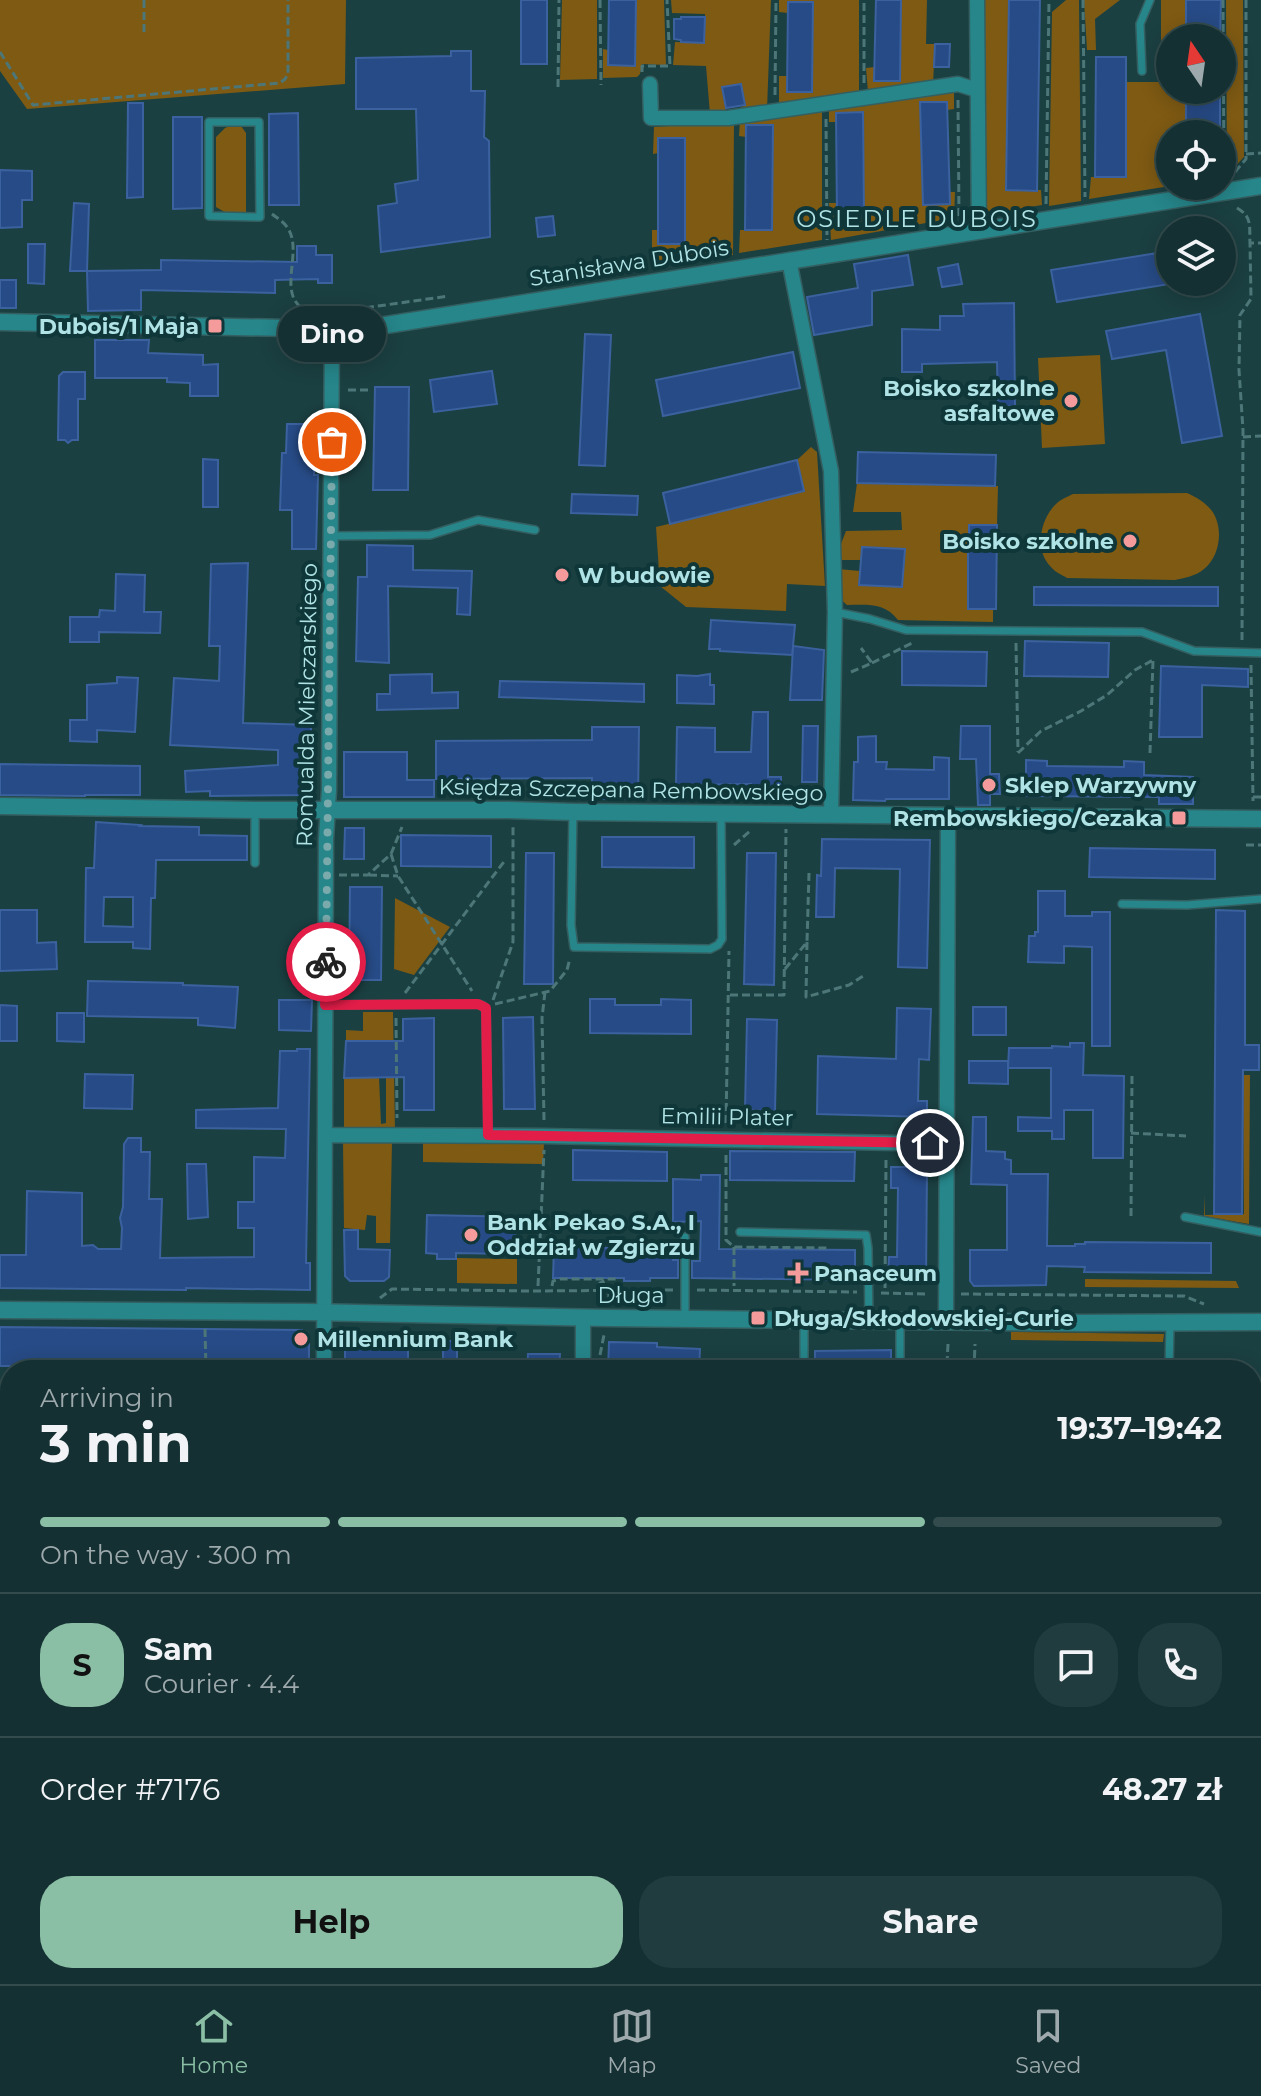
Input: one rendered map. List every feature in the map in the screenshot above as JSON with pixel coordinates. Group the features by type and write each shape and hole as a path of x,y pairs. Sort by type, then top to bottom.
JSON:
{"street":[{"path":"977,0 979,230"},
{"path":"646,79 651,118 728,118 958,84 977,90"},
{"name":"Stanisława Dubois","path":"0,322 367,328 1261,186"},
{"path":"789,260 831,471 835,612 831,815"},
{"name":"Romualda Mielczarskiego","path":"324,1360 332,329"},
{"name":"Księdza Szczepana Rembowskiego","path":"0,806 1254,819"},
{"path":"946,1322 948,817"},
{"name":"Emilii Plater","path":"325,1135 946,1144"},
{"name":"Długa","path":"0,1310 946,1322 1261,1322"},
{"path":"583,1317 583,1360"}],"lane":[{"path":"1142,71 1140,24 1150,0"},
{"path":"209,122 259,122 264,214 209,216 209,122"},
{"path":"331,536 430,535 478,520 535,530"},
{"path":"835,612 906,630 1142,632 1194,651 1261,653"},
{"path":"255,810 255,863"},
{"path":"573,812 571,925 574,947 710,949 722,939 721,814"},
{"path":"1122,904 1187,905 1261,899"},
{"path":"325,1005 478,1004 486,1008 488,1135"},
{"path":"1185,1217 1261,1232"},
{"path":"740,1232 866,1235 869,1320"},
{"path":"685,1237 685,1318"},
{"path":"804,1319 804,1360"},
{"path":"900,1321 900,1360"},
{"path":"1169,1360 1170,1322"}],"path":[{"path":"144,0 144,33"},
{"path":"0,52 33,105 280,83 288,74 288,0"},
{"path":"558,87 559,0"},
{"path":"600,0 601,85"},
{"path":"646,79 642,66 670,66 667,0"},
{"path":"775,111 776,0"},
{"path":"864,0 864,98"},
{"path":"1046,210 1049,0"},
{"path":"1083,0 1085,205"},
{"path":"1223,0 1224,183 1246,159 1246,0"},
{"path":"958,84 959,224"},
{"path":"825,104 827,243"},
{"path":"1246,154 1261,153"},
{"path":"1232,205 1247,214 1250,243 1251,299 1240,315 1239,370 1243,437 1242,651 1252,666 1253,809 1246,809 1254,819"},
{"path":"264,214 288,228 293,240 291,295 307,311"},
{"path":"1250,243 1261,243"},
{"path":"344,389 368,390"},
{"path":"1243,437 1261,436"},
{"path":"1016,635 1018,753 1041,731 1107,695 1135,670 1153,660 1150,753"},
{"path":"835,670 851,672 911,643"},
{"path":"861,648 872,663"},
{"path":"1253,797 1261,797"},
{"path":"368,875 391,854 403,824"},
{"path":"513,824 513,942 492,1005 550,991 567,970 574,947"},
{"path":"729,850 757,825"},
{"path":"726,1247 729,995 784,995 786,825"},
{"path":"1246,845 1261,845"},
{"path":"391,854 398,876 476,997"},
{"path":"404,1135 396,1006 506,859"},
{"path":"809,873 806,997 849,985 863,976"},
{"path":"339,875 398,876"},
{"path":"785,969 807,942"},
{"path":"538,1286 544,1140 542,1018 545,992"},
{"path":"1131,1216 1132,1074"},
{"path":"1131,1133 1186,1136"},
{"path":"885,1288 886,1151"},
{"path":"726,1240 734,1247 838,1248"},
{"path":"734,1247 734,1286"},
{"path":"575,1286 575,1282 586,1279"},
{"path":"601,1286 600,1283 612,1279"},
{"path":"552,1286 553,1281 618,1279"},
{"path":"609,1286 609,1302"},
{"path":"359,1313 392,1289 527,1291"},
{"path":"205,1325 206,1360"},
{"path":"600,1360 602,1339 608,1329"},
{"path":"947,1360 948,1344"},
{"path":"974,1360 975,1344"}],"shaded area":[{"path":"0,0 346,0 345,84 27,109 0,71"},
{"path":"562,0 597,0 597,79 560,80"},
{"path":"636,0 664,0 666,65 642,64 637,77 603,78 603,49 608,50 608,65 635,66"},
{"path":"671,0 771,0 767,110 741,111 741,107 745,106 741,84 722,87 726,110 710,114 706,66 673,65 675,42 704,43 705,14 672,13"},
{"path":"779,0 859,0 859,94 779,105 779,76 787,76 787,92 812,92 813,2 788,2 788,13 779,12"},
{"path":"901,0 927,0 926,44 935,44 933,84 868,92 866,68 875,67 875,81 900,81"},
{"path":"984,0 1009,0 1006,190 1041,190 1042,205 987,214"},
{"path":"1066,0 1079,0 1081,201 1049,206 1052,12"},
{"path":"1084,0 1120,0 1095,19 1096,50 1087,50"},
{"path":"1161,0 1186,0 1186,24 1161,24"},
{"path":"1226,0 1243,0 1244,157 1236,165 1236,120 1227,120 1227,104 1236,104 1236,24 1226,24"},
{"path":"1126,82 1156,82 1156,104 1186,104 1186,120 1156,120 1156,188 1089,199 1091,177 1126,176"},
{"path":"954,90 954,109 947,110 946,102 920,103 923,205 949,204 949,192 955,192 954,218 831,240 829,203 837,203 837,217 862,112 836,113 836,122 829,122 829,107"},
{"path":"822,108 822,240 739,253 740,230 772,230 773,126 746,137 739,136 740,120"},
{"path":"734,122 733,255 652,266 652,230 685,243 685,138 658,138 658,153 653,154 654,127"},
{"path":"232,125 241,126 246,133 246,214 228,214 216,207 216,137"},
{"name":"Boisko szkolne asfaltowe","path":"1100,355 1105,444 1042,448 1038,358"},
{"path":"811,447 817,452 825,586 787,584 786,611 686,607 660,586 656,527 803,491 797,460"},
{"path":"857,483 998,486 997,525 969,525 969,609 993,609 993,622 898,620 881,607 847,605 838,597 838,569 860,571 860,585 902,587 905,549 863,547 862,560 839,560 839,549 846,531 902,530 901,512 853,512"},
{"name":"Boisko szkolne","path":"1187,493 1210,508 1219,533 1214,557 1204,569 1190,576 1175,580 1067,578 1054,570 1042,553 1041,535 1050,510 1073,494"},
{"path":"395,898 450,927 414,975 394,969"},
{"path":"363,1012 393,1012 395,1130 344,1130 344,1078 379,1077 381,1124 386,1123 386,1041 346,1041 346,1030 363,1031"},
{"path":"1243,1075 1250,1075 1249,1224 1204,1216 1205,1195 1205,1215 1244,1214"},
{"path":"343,1142 392,1142 390,1243 376,1243 376,1216 367,1215 365,1230 344,1228"},
{"path":"423,1143 544,1144 543,1164 423,1162"},
{"path":"457,1258 517,1259 517,1284 457,1283"},
{"path":"1085,1279 1236,1281 1239,1288 1085,1287"},
{"path":"1011,1332 1164,1334 1163,1342 1011,1340"}],"building":[{"path":"521,0 547,0 547,64 521,64"},
{"path":"609,0 636,0 635,66 608,65"},
{"path":"876,0 901,0 900,81 874,81"},
{"path":"1009,0 1040,0 1037,191 1006,190"},
{"path":"1186,0 1221,0 1220,24 1186,24"},
{"path":"788,2 813,2 812,92 787,92"},
{"path":"705,17 704,43 674,39 674,19"},
{"path":"935,44 950,44 949,67 934,67"},
{"path":"451,51 471,51 471,91 485,91 484,137 489,141 490,237 381,252 378,206 397,203 395,184 418,180 416,109 356,109 356,58 451,56"},
{"path":"1096,57 1126,57 1126,177 1095,177"},
{"path":"741,84 745,105 726,108 722,87"},
{"path":"920,102 947,102 950,204 923,205"},
{"path":"128,103 143,103 143,197 127,198"},
{"path":"1186,104 1220,104 1220,120 1186,120"},
{"path":"863,112 864,217 837,217 836,113"},
{"path":"298,113 299,205 269,205 269,114"},
{"path":"173,117 202,117 202,208 173,209"},
{"path":"746,125 773,125 772,230 745,230"},
{"path":"658,138 685,138 685,244 658,244"},
{"path":"0,170 32,171 32,200 22,200 22,227 0,228"},
{"path":"74,203 89,204 87,271 70,271"},
{"path":"553,216 555,235 538,237 536,218"},
{"path":"28,244 45,244 44,284 28,283"},
{"path":"297,246 316,246 316,255 332,255 332,283 318,283 318,279 275,280 275,293 141,290 141,310 88,311 87,271 161,270 161,260 297,262"},
{"path":"1156,253 1156,286 1057,302 1051,270"},
{"path":"908,255 913,285 872,291 872,325 814,335 807,297 858,288 854,264"},
{"path":"958,264 962,284 942,287 938,268"},
{"path":"0,280 16,280 16,308 0,308"},
{"path":"1014,303 1015,406 998,406 997,362 922,364 922,372 902,372 902,329 940,330 940,316 964,316 963,304"},
{"path":"1200,314 1222,436 1182,443 1166,350 1112,359 1106,331"},
{"path":"585,334 611,335 605,466 579,465"},
{"path":"95,340 149,340 148,353 203,355 203,365 218,364 218,396 190,396 190,383 167,382 167,378 95,378"},
{"path":"793,352 800,388 663,416 656,380"},
{"path":"492,371 497,404 434,412 430,380"},
{"path":"63,372 85,372 85,399 78,399 78,440 68,443 58,440 59,376"},
{"path":"375,387 409,387 408,490 373,490"},
{"path":"287,424 315,424 314,475 318,475 316,549 292,549 292,510 280,510 282,453 286,453"},
{"path":"858,452 996,455 995,486 857,483"},
{"path":"203,459 218,460 218,507 203,507"},
{"path":"797,460 804,491 670,524 663,493"},
{"path":"572,494 638,496 637,515 571,513"},
{"path":"969,525 997,525 996,609 968,609"},
{"path":"367,545 413,546 413,570 472,571 470,615 457,614 458,588 388,586 389,663 356,661 358,577 367,577"},
{"path":"862,547 905,549 902,587 859,585"},
{"path":"248,563 243,723 311,725 310,795 210,796 210,791 186,792 185,771 278,765 278,750 170,745 174,678 219,681 220,646 209,646 211,564"},
{"path":"116,574 145,575 144,612 161,612 160,633 99,632 99,642 70,642 70,617 99,617 100,610 115,611"},
{"path":"1034,587 1218,587 1218,606 1034,605"},
{"path":"711,620 795,625 793,646 824,650 822,700 790,700 793,647 792,655 709,649"},
{"path":"1025,641 1109,643 1108,677 1024,676"},
{"path":"902,651 987,652 986,686 902,685"},
{"path":"1161,666 1248,669 1248,687 1202,685 1202,737 1159,737"},
{"path":"432,674 432,693 458,692 458,708 377,710 377,694 390,694 390,675"},
{"path":"710,674 710,685 714,685 714,704 677,703 677,675"},
{"path":"117,677 138,678 135,732 97,730 97,742 70,741 70,720 87,720 87,685 117,683"},
{"path":"500,681 644,684 644,702 499,697"},
{"path":"753,712 768,712 768,777 781,777 781,798 750,797 751,784 676,785 677,727 715,728 715,752 751,752"},
{"path":"803,726 818,726 817,782 802,782"},
{"path":"961,726 990,726 990,774 999,774 1000,794 990,794 990,805 978,805 976,759 960,759"},
{"path":"592,727 639,727 638,799 592,799 592,778 436,779 436,741 592,740"},
{"path":"876,736 876,762 887,762 886,769 934,770 934,757 949,758 949,799 853,800 858,737"},
{"path":"344,752 407,752 407,780 434,780 434,797 344,797"},
{"path":"1026,760 1047,761 1047,766 1124,767 1124,761 1144,762 1144,775 1193,777 1193,804 1159,804 1159,797 1026,796"},
{"path":"0,764 140,766 140,795 0,795"},
{"path":"96,822 199,827 199,835 247,836 247,860 156,860 155,898 151,898 150,949 133,948 133,942 85,942 86,868 94,868","holes":["104,897 133,897 133,927 103,926"]},
{"path":"345,828 364,828 364,859 344,859"},
{"path":"401,835 491,836 491,867 401,866"},
{"path":"602,837 694,837 694,868 602,867"},
{"path":"822,839 930,840 927,968 898,967 900,869 835,868 834,917 816,917"},
{"path":"1090,848 1215,850 1215,879 1089,877"},
{"path":"526,853 554,853 553,984 524,984"},
{"path":"747,853 776,853 774,985 744,984"},
{"path":"350,887 382,887 381,980 349,980"},
{"path":"1038,891 1065,891 1065,916 1110,912 1110,1046 1092,1046 1092,947 1064,946 1064,963 1028,962 1029,936 1035,936 1038,932"},
{"path":"0,910 37,910 37,943 56,942 57,969 0,971"},
{"path":"1216,910 1245,911 1245,1045 1259,1045 1259,1070 1243,1070 1242,1214 1214,1214"},
{"path":"88,981 238,987 235,1028 198,1025 198,1018 87,1016"},
{"path":"590,999 615,999 615,1005 661,1005 661,999 691,1000 691,1034 590,1033"},
{"path":"279,1000 312,1000 311,1031 279,1030"},
{"path":"0,1005 17,1006 17,1041 0,1041"},
{"path":"973,1007 1006,1007 1006,1035 973,1035"},
{"path":"897,1008 931,1009 929,1060 919,1059 918,1101 927,1101 927,1117 817,1114 818,1056 896,1059"},
{"path":"57,1013 84,1013 84,1042 57,1041"},
{"path":"533,1017 535,1109 504,1109 503,1018"},
{"path":"434,1018 434,1110 404,1110 404,1077 344,1078 346,1041 403,1041 403,1019"},
{"path":"747,1019 777,1020 775,1111 745,1110"},
{"path":"1070,1043 1084,1043 1083,1075 1124,1076 1123,1158 1093,1158 1093,1110 1064,1110 1064,1139 1052,1139 1052,1131 1018,1131 1018,1117 1051,1118 1051,1068 1008,1068 1009,1048 1070,1047"},
{"path":"310,1049 306,1263 310,1263 310,1290 0,1288 0,1255 26,1255 27,1191 82,1193 82,1246 121,1249 124,1144 128,1138 141,1138 141,1152 150,1152 149,1199 162,1199 160,1258 254,1257 254,1228 238,1228 238,1202 254,1202 254,1157 285,1158 286,1129 196,1128 196,1110 278,1108 280,1051"},
{"path":"969,1061 1008,1061 1008,1084 969,1083"},
{"path":"85,1074 133,1075 132,1109 84,1108"},
{"path":"973,1117 986,1117 986,1151 1005,1152 1005,1159 1011,1160 1011,1174 1048,1174 1047,1246 1075,1246 1085,1242 1211,1243 1211,1273 1084,1272 1085,1267 1047,1266 1046,1285 974,1286 970,1281 970,1250 1007,1250 1007,1185 971,1184"},
{"path":"573,1150 667,1152 667,1181 573,1180"},
{"path":"730,1151 855,1152 854,1181 730,1180"},
{"path":"187,1164 206,1164 208,1217 188,1219"},
{"path":"891,1167 927,1167 926,1281 888,1280 889,1257 897,1257 898,1188 891,1188"},
{"path":"701,1175 720,1175 719,1249 855,1250 855,1280 692,1278 692,1261 700,1261 701,1221 673,1222 673,1179 701,1180"},
{"name":"Bank Pekao S.A., I Oddział w Zgierzu","path":"427,1215 516,1217 515,1254 456,1253 456,1259 437,1259 437,1254 426,1253"},
{"path":"344,1230 358,1230 358,1249 390,1250 389,1277 384,1281 350,1281 345,1276"},
{"path":"554,1247 673,1249 673,1260 678,1260 678,1278 624,1281 624,1278 553,1278"},
{"path":"0,1327 302,1330 309,1339 309,1360 0,1360"},
{"path":"350,1341 408,1341 408,1360 345,1360 345,1344"},
{"path":"443,1341 457,1341 457,1360 443,1360"},
{"path":"609,1342 657,1343 657,1347 700,1349 699,1360 608,1360"},
{"path":"891,1350 891,1360 815,1360 815,1351"},
{"path":"528,1354 560,1354 560,1360 528,1360"}],"way so far":[{"path":"326,962 332,442"}],"place":[{"name":"Dubois/1 Maja","path":"215,326"},
{"name":"Boisko szkolne asfaltowe","path":"1071,401"},
{"name":"Dino","path":"332,442"},
{"name":"Boisko szkolne","path":"1130,541"},
{"name":"W budowie","path":"562,575"},
{"name":"Sklep Warzywny","path":"989,785"},
{"name":"Rembowskiego/Cezaka","path":"1179,818"},
{"name":"Bank Pekao S.A., I Oddział w Zgierzu","path":"471,1235"},
{"name":"Panaceum","path":"798,1273"},
{"name":"Długa/Skłodowskiej-Curie","path":"758,1318"},
{"name":"Millennium Bank","path":"301,1339"}],"district":[{"name":"OSIEDLE DUBOIS","path":"917,218"}],"route":[{"path":"326,962 325,1005 478,1004 486,1008 488,1135 930,1143"}]}
